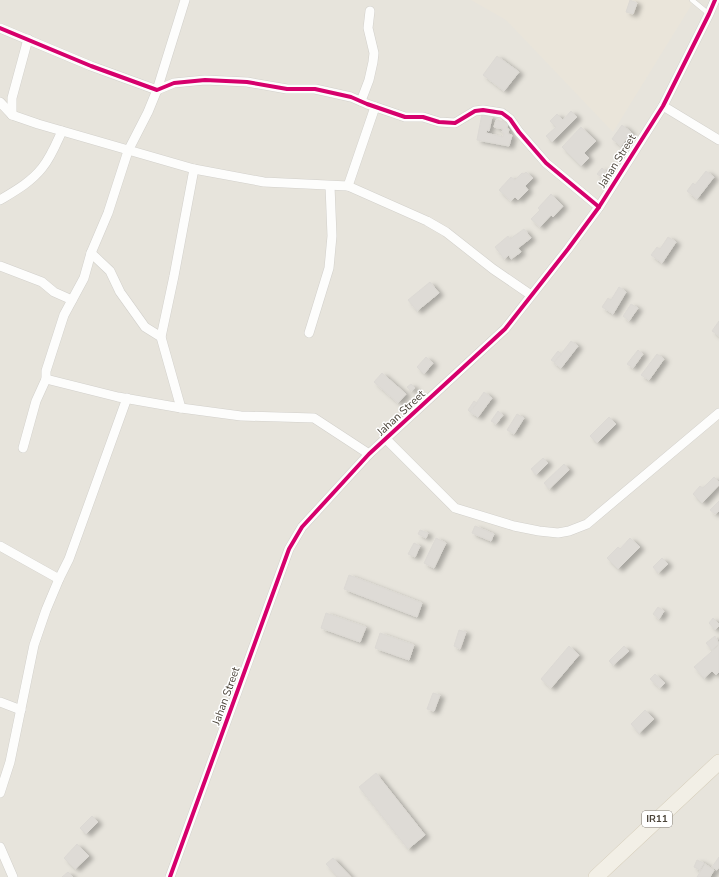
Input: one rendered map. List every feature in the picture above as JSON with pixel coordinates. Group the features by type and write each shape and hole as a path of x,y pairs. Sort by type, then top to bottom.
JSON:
{"main road":[{"name":"IR11","path":"596,877 719,762"}],"street":[{"path":"23,448 36,401 46,379 46,371 64,315 84,278 90,253 108,213 128,151 148,112 157,90 184,0"},
{"name":"Jahan Street","path":"170,877 289,549 302,527 369,454 505,329 568,249 599,207 663,106 715,0"},
{"path":"361,101 369,80 374,53 368,28 370,11"},
{"path":"0,28 90,66 157,90 174,83 205,80 247,82 287,89 315,89 351,97 375,107 405,116 423,117 448,124 455,124 476,111 483,110 502,114 510,119 519,132 546,163 599,207"},
{"path":"12,115 12,98 28,39"},
{"path":"0,102 12,115 62,132 194,169 264,182 348,186 427,221 446,232 493,269 531,295"},
{"path":"663,106 719,140"},
{"path":"348,186 375,107"},
{"path":"0,200 19,190 42,168 51,155 62,132"},
{"path":"181,408 161,337 194,169"},
{"path":"309,334 329,268 332,236 330,186"},
{"path":"90,253 110,270 120,292 145,327 161,337"},
{"path":"0,266 42,282 54,292 72,300"},
{"path":"46,379 118,397 181,408 241,416 314,418 369,454"},
{"path":"0,793 10,762 34,645 46,610 69,559 127,398"},
{"path":"386,439 455,508 539,532 558,532 570,531 587,524 719,413"},
{"path":"0,546 59,580"},
{"path":"0,702 21,710"},
{"path":"0,847 14,877"}],"lane":[{"path":"692,0 709,14"}],"shaded area":[{"path":"0,0 719,0 719,877 0,877"},
{"path":"471,0 690,0 692,4 613,132 506,20"}],"building":[{"path":"630,0 637,3 633,14 626,12"},
{"path":"497,56 519,72 504,91 483,75"},
{"path":"571,111 577,117 552,142 546,136 556,127 550,121 557,114 563,120"},
{"path":"482,114 492,117 489,131 487,130 486,133 503,137 503,129 494,127 496,120 508,123 508,134 512,135 509,146 477,140"},
{"path":"622,125 631,132 621,146 612,139"},
{"path":"581,127 596,141 584,153 589,158 581,166 562,147"},
{"path":"602,168 607,172 603,178 597,174"},
{"path":"706,171 714,177 697,199 687,191 693,183 695,185"},
{"path":"526,172 533,178 525,186 528,190 518,200 515,197 511,201 499,190 511,177 515,180 522,173 524,174"},
{"path":"551,194 563,206 553,217 551,215 540,227 531,219 540,210 538,208"},
{"path":"524,229 531,238 518,248 521,252 511,259 509,255 504,259 495,247 508,236 510,239"},
{"path":"668,237 676,242 662,263 651,255 657,247 660,249"},
{"path":"430,282 439,293 417,311 408,300"},
{"path":"619,287 626,292 613,314 602,307 608,298 611,300"},
{"path":"631,304 638,308 629,321 623,316"},
{"path":"719,321 719,336 712,331"},
{"path":"571,341 578,346 561,368 554,363"},
{"path":"638,350 643,354 633,368 627,364"},
{"path":"558,351 561,354 554,362 551,360"},
{"path":"657,354 664,359 649,380 641,375"},
{"path":"426,357 433,363 424,374 417,367"},
{"path":"382,373 406,394 398,403 374,382"},
{"path":"411,384 415,388 411,391 407,387"},
{"path":"484,392 492,398 478,417 470,412"},
{"path":"474,401 477,403 470,412 468,410"},
{"path":"498,411 503,415 496,424 491,421"},
{"path":"517,414 524,418 514,434 507,430"},
{"path":"609,417 616,424 597,443 590,436"},
{"path":"543,458 548,463 536,475 531,469"},
{"path":"564,464 569,470 549,489 544,483"},
{"path":"714,477 719,482 719,485 702,503 693,494 700,486 703,488"},
{"path":"719,501 719,511 715,514 710,510"},
{"path":"475,526 494,534 491,541 472,533"},
{"path":"420,530 428,533 426,538 418,534"},
{"path":"436,538 446,543 434,568 424,563"},
{"path":"630,538 640,547 618,569 607,558 618,547 620,549"},
{"path":"414,543 420,546 415,557 408,554"},
{"path":"662,558 668,564 658,573 653,567"},
{"path":"349,575 422,603 417,617 344,589"},
{"path":"658,607 664,611 659,619 653,614"},
{"path":"326,613 366,627 360,642 321,628"},
{"path":"713,618 719,624 715,630 709,623"},
{"path":"459,630 466,632 460,649 454,646"},
{"path":"380,633 414,645 409,660 375,648"},
{"path":"715,636 719,644 712,650 706,643"},
{"path":"719,645 719,672 716,675 712,671 704,678 694,667"},
{"path":"569,646 579,655 551,688 541,679"},
{"path":"624,646 629,651 613,665 609,661"},
{"path":"655,674 665,683 660,688 650,679"},
{"path":"433,693 440,695 434,711 427,709"},
{"path":"645,710 654,719 639,733 631,724"},
{"path":"376,773 425,835 408,849 359,787"},
{"path":"92,816 98,822 86,834 80,828"},
{"path":"77,844 89,856 75,869 64,858"},
{"path":"719,857 719,867 717,870 712,867"},
{"path":"333,858 351,877 338,877 326,864"},
{"path":"697,860 704,863 700,870 694,867"},
{"path":"705,864 714,870 710,877 697,877"},
{"path":"68,872 73,877 62,877"}],"cycle path":[{"path":"170,877 289,549 302,527 369,454 505,329 568,249 599,207 663,106 715,0"},
{"path":"0,28 91,66 157,90 174,83 205,80 247,82 287,89 315,89 351,97 405,117 423,117 439,122 455,123 475,111 483,110 502,113 510,119 519,132 546,163 599,207"}]}
